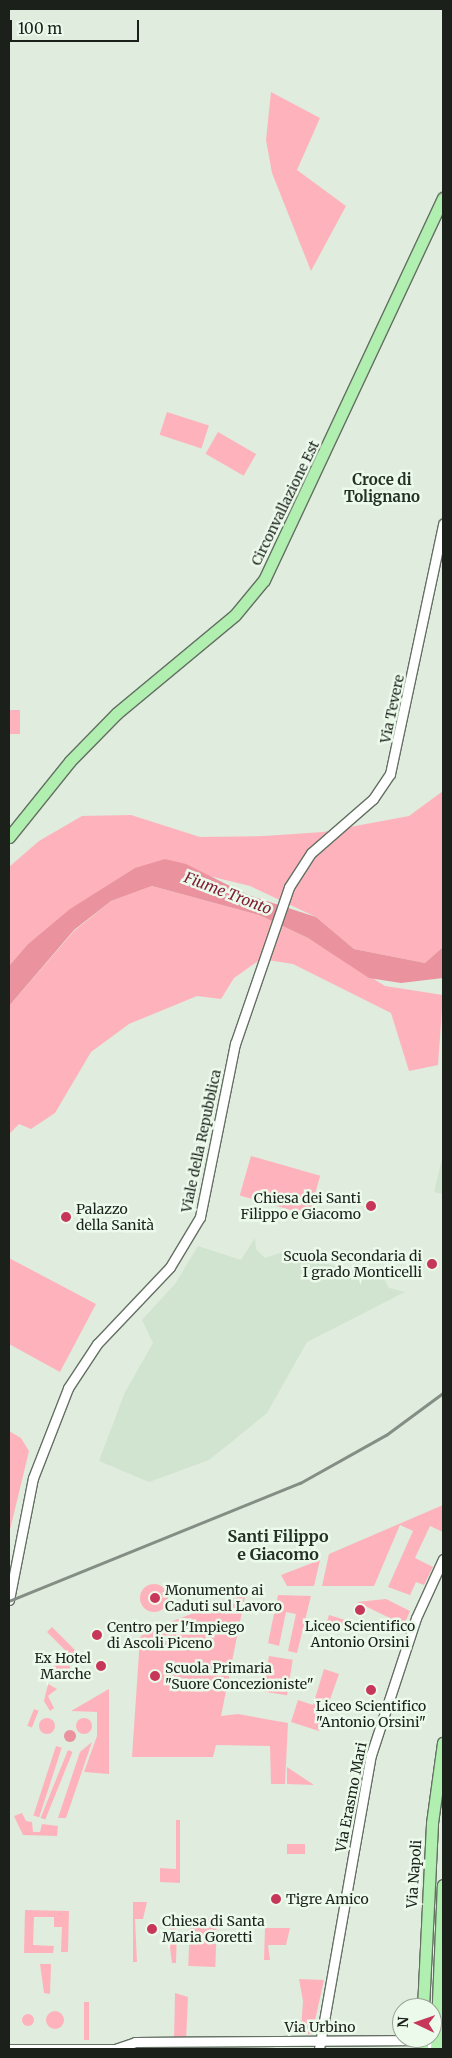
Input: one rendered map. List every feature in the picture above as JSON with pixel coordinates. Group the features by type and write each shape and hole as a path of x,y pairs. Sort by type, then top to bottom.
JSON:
{"main road":[{"name":"Circonvallazione Est","path":"9,837 70,761 117,712 235,615 264,580 388,322 443,198"},
{"name":"Via Napoli","path":"423,1998 432,1823 443,1743"},
{"path":"437,1998 443,1885"}],"street":[{"name":"Via Tevere","path":"301,865 373,799 390,774 443,524"},
{"name":"Viale della Repubblica","path":"9,1600 33,1478 68,1388 97,1344 170,1267 200,1218 234,1053 283,902 301,865"},
{"name":"Via Erasmo Mari","path":"320,2045 371,1755 419,1611 443,1559"},
{"name":"Via Urbino","path":"9,2049 115,2049 131,2042 320,2045 392,2043"}],"shaded area":[{"path":"271,92 320,118 297,170 346,206 311,271 272,173 266,140"},
{"path":"167,412 209,426 201,448 160,435"},
{"path":"218,432 256,454 244,476 206,454"},
{"path":"9,710 20,710 20,734 9,734"},
{"path":"443,791 443,947 425,963 354,949 316,917 250,886 205,875 165,859 27,945 9,966 9,867 39,841 82,816 131,815 200,837 264,836 323,832 409,816"},
{"path":"152,886 259,915 308,938 385,986 443,995 438,1065 409,1071 391,1013 293,964 261,959 234,978 221,999 197,996 129,1024 91,1052 55,1113 31,1129 19,1124 9,1134 9,1006 74,931 111,901"},
{"path":"443,1155 443,1194 434,1192"},
{"path":"251,1156 320,1176 309,1215 240,1195"},
{"path":"255,1238 256,1249 265,1258 283,1252 384,1279 389,1288 405,1292 307,1342 267,1413 209,1460 149,1482 99,1461 125,1392 153,1343 142,1320 175,1284 198,1246 241,1260"},
{"path":"9,1258 96,1304 60,1372 9,1344"},
{"path":"9,1431 21,1438 29,1451 9,1534"},
{"path":"443,1505 443,1532 430,1526 415,1558 433,1567 424,1585 416,1582 410,1595 388,1587 413,1531 400,1525 374,1586 322,1586 329,1554"},
{"path":"320,1560 314,1586 287,1586 281,1575"},
{"path":"154,1584 164,1588 168,1598 164,1608 154,1612 144,1608 140,1598 144,1588"},
{"path":"278,1595 311,1596 297,1653 288,1651 296,1614 286,1612 279,1646 268,1643"},
{"path":"236,1597 245,1597 221,1716 238,1714 288,1723 285,1784 271,1784 270,1746 216,1745 213,1757 132,1757 140,1638 144,1632"},
{"path":"386,1599 410,1611 404,1625 357,1602"},
{"path":"329,1615 362,1625 359,1634 326,1624"},
{"path":"52,1627 80,1655 75,1660 47,1632"},
{"path":"269,1656 293,1660 287,1695 263,1692"},
{"path":"62,1658 68,1660 70,1666 68,1672 62,1674 56,1672 54,1666 56,1660"},
{"path":"324,1669 339,1674 319,1731 291,1722 298,1700 313,1705"},
{"path":"48,1684 57,1689 48,1696 54,1708 50,1711 44,1701"},
{"path":"109,1689 109,1774 84,1772 97,1736 97,1712 71,1711"},
{"path":"34,1709 39,1711 32,1728 27,1726"},
{"path":"47,1718 53,1720 55,1726 53,1732 47,1734 41,1732 39,1726 41,1720"},
{"path":"84,1718 92,1726 84,1734 76,1726"},
{"path":"92,1742 66,1818 58,1818 80,1752"},
{"path":"56,1746 62,1748 39,1817 33,1815"},
{"path":"68,1750 73,1752 45,1820 41,1818"},
{"path":"287,1767 314,1785 287,1784"},
{"path":"22,1813 26,1821 32,1822 33,1832 40,1832 42,1824 58,1826 57,1836 23,1835 14,1816"},
{"path":"176,1820 180,1820 180,1883 160,1882 160,1868 176,1869"},
{"path":"287,1844 305,1844 305,1854 287,1854"},
{"path":"133,1902 147,1902 143,1919 135,1919 137,1962 133,1962"},
{"path":"25,1910 69,1911 68,1952 61,1952 62,1927 54,1927 54,1917 34,1917 33,1945 54,1946 53,1953 24,1953"},
{"path":"190,1918 217,1919 215,1967 188,1966"},
{"path":"171,1922 177,1930 176,1963 172,1963 169,1940"},
{"path":"265,1928 290,1928 286,1945 268,1945 270,1960 264,1960"},
{"path":"40,1964 51,1964 50,1994 44,1993"},
{"path":"299,1979 324,1980 312,2034 297,2034 301,2030 303,2001"},
{"path":"175,1993 188,1997 186,2041 174,2041"},
{"path":"84,2002 89,2002 89,2040 84,2040"},
{"path":"55,2011 61,2014 64,2020 61,2026 55,2029 49,2026 46,2020 49,2014"},
{"path":"30,2014 33,2015 33,2025 26,2026 23,2025 22,2018 23,2015"}],"water":[{"name":"Fiume Tronto","path":"165,859 186,864 248,895 316,917 354,949 425,963 443,947 443,978 401,983 369,978 308,938 259,915 152,886 111,901 74,930 9,1006 9,966 27,945 70,909 135,868"},
{"path":"70,1730 76,1736 70,1742 64,1736"}],"railway":[{"path":"9,1601 300,1483 386,1435 443,1393"}],"place":[{"name":"Chiesa dei Santi Filippo e Giacomo","path":"371,1206"},
{"name":"Palazzo della Sanità","path":"66,1217"},
{"name":"Scuola Secondaria di I grado Monticelli","path":"432,1264"},
{"name":"Monumento ai Caduti sul Lavoro","path":"155,1598"},
{"name":"Liceo Scientifico Antonio Orsini","path":"360,1610"},
{"name":"Centro per l'Impiego di Ascoli Piceno","path":"97,1635"},
{"name":"Ex Hotel Marche","path":"101,1666"},
{"name":"Scuola Primaria \"Suore Concezioniste\"","path":"155,1676"},
{"name":"Liceo Scientifico \"Antonio Orsini\"","path":"371,1690"},
{"name":"Tigre Amico","path":"276,1899"},
{"name":"Chiesa di Santa Maria Goretti","path":"152,1929"}],"district":[{"name":"Croce di Tolignano","path":"382,488"},
{"name":"Santi Filippo e Giacomo","path":"278,1545"}]}
